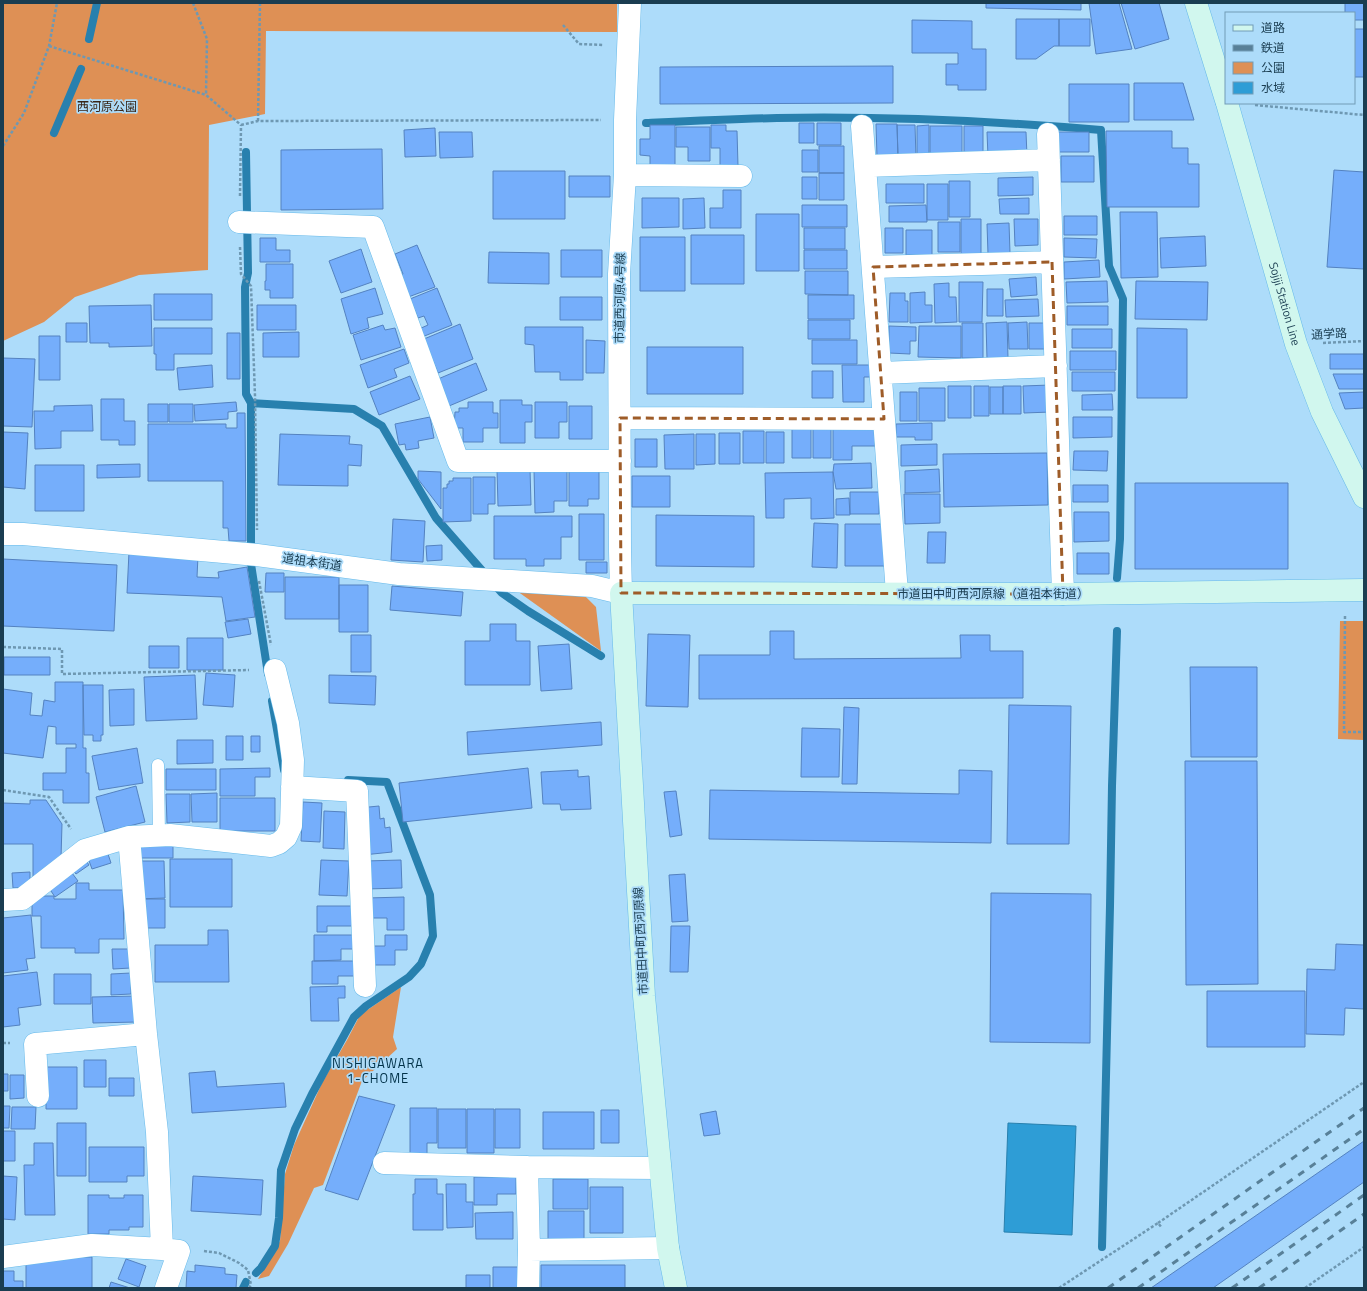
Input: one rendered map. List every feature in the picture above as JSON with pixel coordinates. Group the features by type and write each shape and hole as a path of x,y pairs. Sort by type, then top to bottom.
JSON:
{"street":[{"name":"市道西河原4号線","path":"621,593 619,274 626,175 626,120 630,3"},
{"path":"1196,3 1225,97"},
{"name":"Sojiji Station Line","path":"1227,104 1296,344 1322,412 1356,458 1364,497"},
{"path":"862,126 897,594"},
{"path":"1048,134 1063,594"},
{"path":"866,166 1049,160"},
{"path":"626,175 741,176"},
{"path":"239,222 373,227 458,461 620,461"},
{"path":"873,267 1052,262"},
{"path":"881,373 1056,366"},
{"path":"620,418 884,419"},
{"name":"道祖本街道","path":"3,534 31,535 249,554 399,574 592,586 621,593"},
{"name":"市道田中町西河原線（道祖本街道）","path":"621,593 1063,594 1355,591"},
{"name":"市道田中町西河原線","path":"621,593 644,996 668,1248 676,1288"},
{"path":"3,900 22,898 85,850 129,837 170,835 271,846 279,843 286,837 291,826 293,760 288,723 275,670"},
{"path":"292,787 357,791 365,986"},
{"path":"129,837 146,1034 171,1250 166,1288"},
{"path":"38,1096 35,1044 146,1034"},
{"path":"384,1164 660,1168"},
{"path":"527,1167 529,1250 528,1288"},
{"path":"3,1257 92,1245 171,1250"},
{"path":"529,1250 668,1248"}],"lane":[{"path":"158,765 159,836"}],"path":[{"path":"3,146 24,113 49,46 57,3"},
{"path":"193,3 207,39 206,95"},
{"path":"258,121 260,3"},
{"path":"563,25 579,44 628,46"},
{"path":"49,46 206,95 242,125"},
{"path":"1254,105 1364,116"},
{"path":"242,125 258,121 626,120"},
{"path":"242,125 239,222 241,274 252,286 255,396 249,554 260,586 275,670"},
{"name":"通学路","path":"1296,344 1364,341"},
{"path":"1355,591 1344,732 1364,732"},
{"path":"3,647 62,649 62,674 254,670"},
{"path":"3,790 50,798 85,850"},
{"path":"1059,1288 1158,1223 1364,1082"},
{"path":"1158,1223 1162,1228"},
{"path":"1305,1288 1364,1247"},
{"path":"171,1250 219,1253 239,1263 248,1270 251,1285 249,1288"}],"highlighted area":[{"path":"1052,262 1063,594 621,593 620,418 884,419 873,267"}],"green space":[{"name":"西河原公園","path":"3,3 617,3 617,32 266,31 265,114 209,125 208,270 139,275 75,297 44,322 3,341"},
{"path":"517,591 581,592 596,607 601,651"},
{"path":"1340,621 1364,621 1364,740 1338,739"},
{"path":"401,987 393,1037 397,1049 362,1081 323,1185 314,1188 288,1244 269,1276 258,1279 280,1241 285,1174 294,1145 322,1083 360,1015"}],"water":[{"path":"1008,1123 1076,1126 1072,1235 1004,1232"}],"building":[{"path":"986,3 1081,3 1081,10 986,8"},
{"path":"1089,3 1119,3 1132,49 1096,54"},
{"path":"1121,3 1159,3 1169,39 1135,49"},
{"path":"1345,3 1364,3 1364,20 1355,20 1355,12 1345,12"},
{"path":"1016,19 1059,19 1059,46 1054,46 1036,59 1016,59"},
{"path":"1059,19 1090,19 1090,46 1059,46"},
{"path":"912,20 972,21 972,49 986,49 986,90 958,90 958,85 946,85 946,64 958,64 958,53 912,53"},
{"path":"1355,29 1364,29 1364,77 1355,77"},
{"path":"893,66 893,103 660,104 660,67"},
{"path":"1134,83 1183,83 1194,120 1134,120"},
{"path":"1069,84 1129,84 1129,122 1069,122"},
{"path":"799,123 814,123 814,143 799,143"},
{"path":"817,123 841,123 841,145 817,145"},
{"path":"876,124 897,124 898,156 877,157"},
{"path":"650,125 675,125 675,167 650,167 650,156 640,155 640,139 650,139"},
{"path":"711,125 726,125 726,131 737,131 738,166 720,166 720,148 711,148"},
{"path":"897,125 915,125 916,158 898,158"},
{"path":"929,125 929,156 917,156 917,126"},
{"path":"930,126 962,126 962,156 930,156"},
{"path":"964,126 983,126 983,153 964,153"},
{"path":"676,127 710,127 710,161 688,161 688,147 676,147"},
{"path":"435,128 436,156 405,157 404,130"},
{"path":"1106,131 1172,131 1172,148 1188,148 1188,164 1199,164 1199,207 1107,207"},
{"path":"439,132 472,132 473,157 440,158"},
{"path":"987,132 1026,132 1027,156 988,157"},
{"path":"1054,132 1089,132 1089,152 1054,152"},
{"path":"819,146 844,146 844,173 819,173"},
{"path":"382,149 383,209 281,210 281,150"},
{"path":"802,150 818,150 818,172 802,172"},
{"path":"1061,156 1094,156 1094,182 1061,182"},
{"path":"1334,170 1364,172 1364,269 1327,267"},
{"path":"493,171 565,171 565,219 493,219"},
{"path":"819,173 844,173 844,200 819,200"},
{"path":"569,176 610,176 610,197 569,197"},
{"path":"802,177 817,177 817,199 802,199"},
{"path":"1033,177 1033,195 998,196 998,178"},
{"path":"949,181 970,181 970,217 949,217"},
{"path":"886,184 924,184 924,203 886,203"},
{"path":"927,184 948,184 948,220 927,220"},
{"path":"723,190 741,190 741,228 710,228 710,208 723,208"},
{"path":"642,198 679,198 679,227 642,228"},
{"path":"704,198 705,228 683,229 683,199"},
{"path":"1029,198 1029,214 1000,214 999,199"},
{"path":"802,205 847,205 847,227 802,227"},
{"path":"926,205 927,222 889,222 889,206"},
{"path":"1120,212 1157,212 1158,277 1121,278"},
{"path":"756,214 799,214 799,271 756,271"},
{"path":"1064,216 1097,216 1097,235 1064,235"},
{"path":"961,219 981,219 981,257 961,257"},
{"path":"1014,219 1038,219 1038,245 1015,246"},
{"path":"938,222 960,222 960,252 938,252"},
{"path":"1009,223 1010,253 988,254 987,224"},
{"path":"804,228 845,228 845,249 804,249"},
{"path":"885,228 903,228 903,253 885,253"},
{"path":"906,230 932,230 932,255 906,255"},
{"path":"691,235 744,235 744,284 691,284"},
{"path":"1205,236 1206,266 1161,268 1160,238"},
{"path":"640,237 685,237 685,291 640,291"},
{"path":"260,238 276,238 276,250 290,250 290,262 260,262"},
{"path":"1064,238 1097,239 1096,258 1064,257"},
{"path":"417,245 435,287 403,299 394,277 403,274 395,254"},
{"path":"361,249 372,282 341,293 329,261"},
{"path":"561,250 602,250 602,277 561,277"},
{"path":"804,250 847,250 847,269 804,269"},
{"path":"489,252 549,253 549,284 488,283"},
{"path":"1099,260 1100,277 1064,279 1064,262"},
{"path":"266,264 293,264 293,298 270,298 270,290 265,290"},
{"path":"805,271 848,271 848,295 805,294"},
{"path":"1036,277 1037,295 1011,297 1009,279"},
{"path":"1107,281 1108,302 1067,303 1066,282"},
{"path":"1136,281 1208,282 1207,320 1135,319"},
{"path":"959,282 983,282 982,322 959,322"},
{"path":"949,283 949,297 956,297 957,322 935,323 934,284"},
{"path":"375,288 383,314 367,318 369,328 351,334 341,299"},
{"path":"437,288 452,325 422,337 419,329 428,325 424,316 418,318 410,299"},
{"path":"987,289 1003,289 1003,316 987,316"},
{"path":"925,292 925,305 932,305 932,322 910,323 910,293"},
{"path":"890,293 905,293 905,301 908,301 908,322 889,322"},
{"path":"154,294 212,294 212,320 154,320"},
{"path":"808,295 854,295 854,319 808,319"},
{"path":"560,297 602,297 602,320 560,320"},
{"path":"1038,299 1039,316 1006,317 1005,300"},
{"path":"151,305 152,346 109,347 109,343 90,343 89,306"},
{"path":"257,305 296,305 296,330 257,330"},
{"path":"1067,306 1108,306 1108,325 1067,325"},
{"path":"808,320 850,320 850,339 808,339"},
{"path":"1007,322 1008,358 987,359 986,323"},
{"path":"1027,322 1028,349 1009,349 1008,323"},
{"path":"66,323 87,323 87,342 66,342"},
{"path":"962,323 983,323 983,358 962,358"},
{"path":"1029,323 1046,323 1046,349 1029,349"},
{"path":"460,324 473,359 438,373 424,339"},
{"path":"383,325 385,330 395,328 401,347 361,360 353,335"},
{"path":"889,326 916,327 916,341 910,341 910,354 889,353"},
{"path":"919,326 961,326 961,358 918,357"},
{"path":"525,327 583,327 583,380 560,380 560,372 535,372 534,345 525,344"},
{"path":"154,328 212,328 212,354 174,354 174,370 156,370 156,354 154,354"},
{"path":"1137,328 1187,329 1187,398 1137,398"},
{"path":"1072,329 1112,329 1112,348 1072,348"},
{"path":"299,332 299,357 263,357 263,333"},
{"path":"227,333 240,333 240,379 227,379"},
{"path":"39,336 60,336 60,380 39,380"},
{"path":"586,340 605,341 604,373 586,373"},
{"path":"812,340 857,340 857,364 812,364"},
{"path":"647,347 743,347 743,394 647,394"},
{"path":"404,349 409,363 394,369 397,377 368,388 360,365"},
{"path":"1070,351 1116,351 1116,370 1070,370"},
{"path":"1330,354 1364,354 1364,369 1330,369"},
{"path":"3,358 35,359 32,427 3,426"},
{"path":"476,363 487,390 449,406 438,379"},
{"path":"212,365 213,387 179,390 177,368"},
{"path":"842,365 873,365 873,377 864,377 864,402 843,402"},
{"path":"812,371 833,371 833,398 812,398"},
{"path":"1072,372 1115,372 1115,391 1072,391"},
{"path":"1333,374 1364,374 1364,389 1339,389"},
{"path":"410,376 420,399 379,415 370,392"},
{"path":"1050,385 1051,412 1024,413 1023,386"},
{"path":"948,386 971,386 971,418 948,418"},
{"path":"974,386 989,386 989,416 974,416"},
{"path":"1003,386 1021,386 1021,414 1003,414"},
{"path":"990,387 1003,387 1003,414 990,414"},
{"path":"919,388 945,388 945,421 919,421"},
{"path":"900,392 917,392 917,421 900,421"},
{"path":"1364,392 1364,408 1345,409 1339,393"},
{"path":"1112,394 1113,410 1082,410 1082,395"},
{"path":"101,399 124,399 124,421 135,421 135,445 119,445 119,440 101,440"},
{"path":"500,400 522,400 522,405 532,405 532,422 525,422 525,443 500,443"},
{"path":"236,402 237,411 228,412 228,419 195,421 194,405"},
{"path":"468,402 493,402 493,413 498,413 498,428 483,428 483,442 463,442 463,428 454,428 455,412 459,412 459,408 468,408"},
{"path":"535,402 567,402 567,422 559,422 559,438 535,438"},
{"path":"148,404 168,404 168,422 148,422"},
{"path":"169,404 193,404 193,422 169,422"},
{"path":"92,405 93,431 61,431 61,448 35,449 34,411 54,411 54,406"},
{"path":"569,406 592,406 592,439 569,439"},
{"path":"237,413 245,413 246,541 229,541 228,528 223,528 223,481 148,481 148,424 226,424 226,428 237,428"},
{"path":"430,417 434,438 418,441 419,448 406,450 405,444 399,445 395,424"},
{"path":"1073,417 1112,417 1112,437 1073,438"},
{"path":"932,423 932,440 915,440 915,437 896,437 896,424"},
{"path":"792,427 811,427 811,458 792,458"},
{"path":"813,427 831,427 831,458 813,458"},
{"path":"833,427 874,427 875,446 852,446 852,460 833,460"},
{"path":"743,431 764,431 764,463 743,463"},
{"path":"3,432 28,433 25,489 3,487"},
{"path":"766,432 784,432 784,463 766,463"},
{"path":"719,433 740,433 740,464 719,464"},
{"path":"280,434 350,436 349,444 362,445 361,466 348,465 348,486 278,485"},
{"path":"694,434 694,469 665,469 664,435"},
{"path":"696,434 715,434 715,464 696,465"},
{"path":"635,439 657,439 657,467 635,467"},
{"path":"937,444 937,465 901,466 901,445"},
{"path":"1074,451 1108,451 1107,471 1073,470"},
{"path":"1047,453 1048,505 944,507 943,454"},
{"path":"871,463 872,488 836,489 833,472 834,464"},
{"path":"140,464 140,477 97,478 97,465"},
{"path":"35,465 84,465 84,511 35,511"},
{"path":"530,469 531,505 498,506 497,470"},
{"path":"567,469 567,501 554,501 554,512 535,513 534,470"},
{"path":"939,469 940,492 905,493 905,471"},
{"path":"418,471 441,472 441,509 418,479"},
{"path":"569,471 599,471 599,499 588,499 588,506 569,506"},
{"path":"833,472 834,518 811,519 811,498 784,499 784,518 766,518 765,473"},
{"path":"632,476 670,476 670,507 632,507"},
{"path":"473,477 495,477 495,504 488,504 488,514 473,514"},
{"path":"453,478 471,478 471,521 443,522 443,488 447,488 447,484 449,484 449,481 453,481"},
{"path":"1135,483 1288,483 1288,569 1135,569"},
{"path":"1073,485 1108,485 1108,502 1073,502"},
{"path":"850,492 879,492 879,514 850,514"},
{"path":"904,494 940,494 940,523 905,524"},
{"path":"849,498 850,515 836,515 836,499"},
{"path":"1074,512 1109,512 1109,541 1074,542"},
{"path":"579,514 604,514 604,560 579,560"},
{"path":"656,515 754,516 754,567 656,566"},
{"path":"494,516 572,516 572,537 561,537 561,559 544,559 544,566 526,566 526,559 494,559"},
{"path":"393,519 425,521 423,562 391,560"},
{"path":"814,523 838,524 837,568 812,567"},
{"path":"845,524 885,524 885,566 845,566"},
{"path":"928,532 946,532 945,563 927,563"},
{"path":"442,545 442,560 427,561 426,546"},
{"path":"129,552 198,556 197,577 219,578 218,572 247,567 255,617 226,621 222,597 127,593"},
{"path":"1077,553 1109,553 1109,574 1077,574"},
{"path":"3,559 117,565 114,631 3,626"},
{"path":"586,562 607,562 607,573 586,573"},
{"path":"266,573 284,573 284,592 265,592"},
{"path":"285,577 339,577 339,619 285,619"},
{"path":"339,585 368,585 368,632 339,632"},
{"path":"392,586 463,592 461,616 390,610"},
{"path":"248,619 251,634 228,638 225,622"},
{"path":"490,624 516,624 516,641 530,641 530,685 465,685 465,641 490,641"},
{"path":"770,631 794,631 794,659 961,658 960,635 990,635 990,651 1023,651 1023,698 699,699 699,655 770,655"},
{"path":"648,634 690,635 688,707 646,706"},
{"path":"351,635 371,635 371,672 351,672"},
{"path":"187,638 223,638 223,670 187,670"},
{"path":"569,644 572,689 541,691 538,646"},
{"path":"149,646 179,646 179,668 149,668"},
{"path":"4,657 50,657 50,675 4,675"},
{"path":"1190,667 1257,667 1257,757 1191,757"},
{"path":"206,673 235,675 233,707 203,705"},
{"path":"195,675 197,719 146,721 144,677"},
{"path":"329,675 376,676 375,705 329,703"},
{"path":"55,682 83,682 83,748 86,748 86,773 89,773 89,803 63,803 63,790 43,790 43,773 66,773 66,748 76,748 76,744 56,744 56,727 48,726 43,758 3,753 3,689 32,693 30,715 42,716 44,700 55,702"},
{"path":"83,685 103,685 103,735 101,735 101,741 93,741 93,735 84,735"},
{"path":"134,689 134,725 110,726 109,690"},
{"path":"1009,705 1071,706 1069,844 1007,844"},
{"path":"844,707 859,708 857,784 842,784"},
{"path":"601,722 602,745 468,755 467,732"},
{"path":"802,728 840,729 839,777 801,777"},
{"path":"226,736 243,736 243,760 226,760"},
{"path":"251,736 260,736 260,752 251,752"},
{"path":"177,740 213,740 213,763 177,764"},
{"path":"137,748 143,783 99,790 92,756"},
{"path":"1185,761 1257,761 1258,984 1186,985"},
{"path":"270,768 270,777 255,777 255,796 220,796 220,769"},
{"path":"528,768 532,808 403,822 399,783"},
{"path":"166,769 216,769 216,790 166,790"},
{"path":"578,770 578,777 589,776 591,809 561,810 560,804 543,804 541,772"},
{"path":"959,770 992,771 991,843 709,839 710,790 959,794"},
{"path":"136,786 145,822 105,832 96,797"},
{"path":"676,791 682,835 670,837 664,792"},
{"path":"217,793 217,822 192,822 191,794"},
{"path":"166,794 190,794 190,822 167,823"},
{"path":"220,798 275,798 275,831 220,831"},
{"path":"30,800 46,800 62,824 61,858 33,883 33,844 3,844 3,803 30,804"},
{"path":"303,802 322,803 320,842 301,841"},
{"path":"379,806 380,819 384,818 385,828 390,827 392,852 363,855 359,808"},
{"path":"324,811 345,812 344,849 323,848"},
{"path":"134,845 173,845 173,858 133,858"},
{"path":"107,851 111,863 92,869 88,858"},
{"path":"85,859 89,865 76,874 71,868"},
{"path":"170,859 232,859 232,907 170,907"},
{"path":"321,860 349,861 347,896 319,895"},
{"path":"401,860 402,888 366,889 365,861"},
{"path":"135,861 164,861 165,898 136,899"},
{"path":"69,869 78,881 55,897 47,885"},
{"path":"30,872 30,887 13,888 12,873"},
{"path":"685,874 688,921 672,922 669,875"},
{"path":"76,883 89,883 89,890 123,890 124,939 99,939 99,953 75,953 75,948 41,948 41,916 32,916 32,896 54,896 54,899 76,899"},
{"path":"991,893 1091,894 1090,1043 990,1042"},
{"path":"404,897 404,930 387,930 387,918 367,918 367,898"},
{"path":"138,899 165,899 165,928 139,928"},
{"path":"317,906 355,906 356,926 327,926 327,932 317,932"},
{"path":"31,915 35,958 26,959 28,970 3,973 3,918"},
{"path":"671,926 690,926 688,972 670,972"},
{"path":"208,930 228,930 229,982 155,982 155,945 208,945"},
{"path":"314,935 356,935 356,949 341,949 341,960 314,961"},
{"path":"385,935 407,935 407,950 395,950 395,965 373,965 373,946 385,946"},
{"path":"1336,944 1364,945 1364,1009 1345,1008 1344,1035 1306,1034 1307,969 1335,970"},
{"path":"112,949 131,949 131,968 113,969"},
{"path":"312,961 354,961 354,976 338,976 338,984 312,984"},
{"path":"37,972 41,1005 18,1008 20,1025 3,1027 3,976"},
{"path":"131,973 131,994 111,995 111,974"},
{"path":"54,974 91,974 91,1004 54,1004"},
{"path":"345,986 345,998 338,998 339,1021 311,1021 310,987"},
{"path":"1207,991 1305,991 1305,1047 1207,1047"},
{"path":"136,996 137,1022 93,1023 92,997"},
{"path":"84,1060 106,1060 106,1087 84,1087"},
{"path":"46,1067 77,1067 77,1109 46,1109"},
{"path":"215,1071 217,1087 284,1083 286,1107 192,1113 189,1073"},
{"path":"3,1074 8,1074 8,1091 3,1091"},
{"path":"10,1075 24,1075 24,1098 10,1099"},
{"path":"109,1078 134,1078 134,1096 109,1096"},
{"path":"359,1096 395,1105 358,1200 325,1190"},
{"path":"3,1106 10,1106 9,1128 3,1128"},
{"path":"12,1107 36,1107 35,1129 11,1129"},
{"path":"410,1108 437,1108 437,1143 427,1143 427,1155 410,1155"},
{"path":"438,1109 466,1109 466,1148 438,1148"},
{"path":"467,1109 494,1109 494,1153 467,1153"},
{"path":"495,1109 520,1109 520,1148 495,1148"},
{"path":"601,1110 619,1110 619,1143 601,1143"},
{"path":"716,1111 720,1134 704,1136 700,1114"},
{"path":"543,1112 594,1112 594,1149 543,1149"},
{"path":"57,1123 86,1123 86,1176 57,1176"},
{"path":"3,1131 15,1131 15,1161 3,1161"},
{"path":"1364,1141 1364,1182 1213,1288 1151,1288"},
{"path":"34,1143 53,1143 55,1215 25,1215 24,1165 34,1165"},
{"path":"89,1147 144,1147 144,1176 127,1176 127,1182 89,1182"},
{"path":"3,1176 17,1177 15,1220 3,1219"},
{"path":"193,1176 263,1180 261,1215 191,1211"},
{"path":"474,1177 516,1177 516,1194 497,1194 497,1205 474,1205"},
{"path":"415,1179 437,1179 437,1194 443,1194 443,1230 413,1230 413,1194 415,1194"},
{"path":"553,1179 588,1179 588,1209 553,1209"},
{"path":"446,1184 466,1184 466,1202 473,1202 473,1227 447,1228"},
{"path":"590,1187 623,1187 623,1233 590,1233"},
{"path":"88,1195 109,1195 109,1198 124,1198 124,1195 143,1195 143,1227 129,1227 129,1230 109,1230 109,1234 88,1234"},
{"path":"548,1211 584,1211 584,1241 548,1241"},
{"path":"513,1212 513,1239 476,1239 475,1213"},
{"path":"92,1257 92,1288 26,1288 26,1258"},
{"path":"126,1259 146,1266 139,1287 118,1279"},
{"path":"195,1265 225,1268 225,1274 237,1275 236,1288 186,1288 187,1271 195,1272"},
{"path":"541,1265 625,1265 625,1288 541,1288"},
{"path":"493,1267 518,1267 518,1288 493,1288"},
{"path":"3,1271 14,1271 14,1281 23,1281 23,1288 3,1288"},
{"path":"466,1275 490,1275 490,1288 466,1288"},
{"path":"111,1282 130,1288 109,1288"}],"waterway":[{"path":"89,39 97,3"},
{"path":"54,133 81,69"},
{"path":"646,123 728,119 858,118 980,122 1101,130 1109,266 1123,299 1120,539 1117,578"},
{"path":"246,152 248,273 245,287 246,394 251,403 251,564 268,674"},
{"path":"251,403 354,409 382,426 436,518 486,575"},
{"path":"494,584 502,593 528,611 601,656"},
{"path":"1102,1247 1112,786 1117,631"},
{"path":"272,701 284,770"},
{"path":"256,1273 261,1268 275,1246 279,1218 281,1170 295,1129 312,1094 354,1017 366,1006 409,977 421,964 433,936 430,895 387,782 348,780"},
{"path":"243,1288 246,1282"}],"railway":[{"path":"1108,1288 1364,1108"},
{"path":"1138,1288 1364,1129"},
{"path":"1232,1288 1364,1195"},
{"path":"1259,1288 1364,1214"}],"district":[{"name":"NISHIGAWARA 1-CHOME","path":"378,1070"}]}
